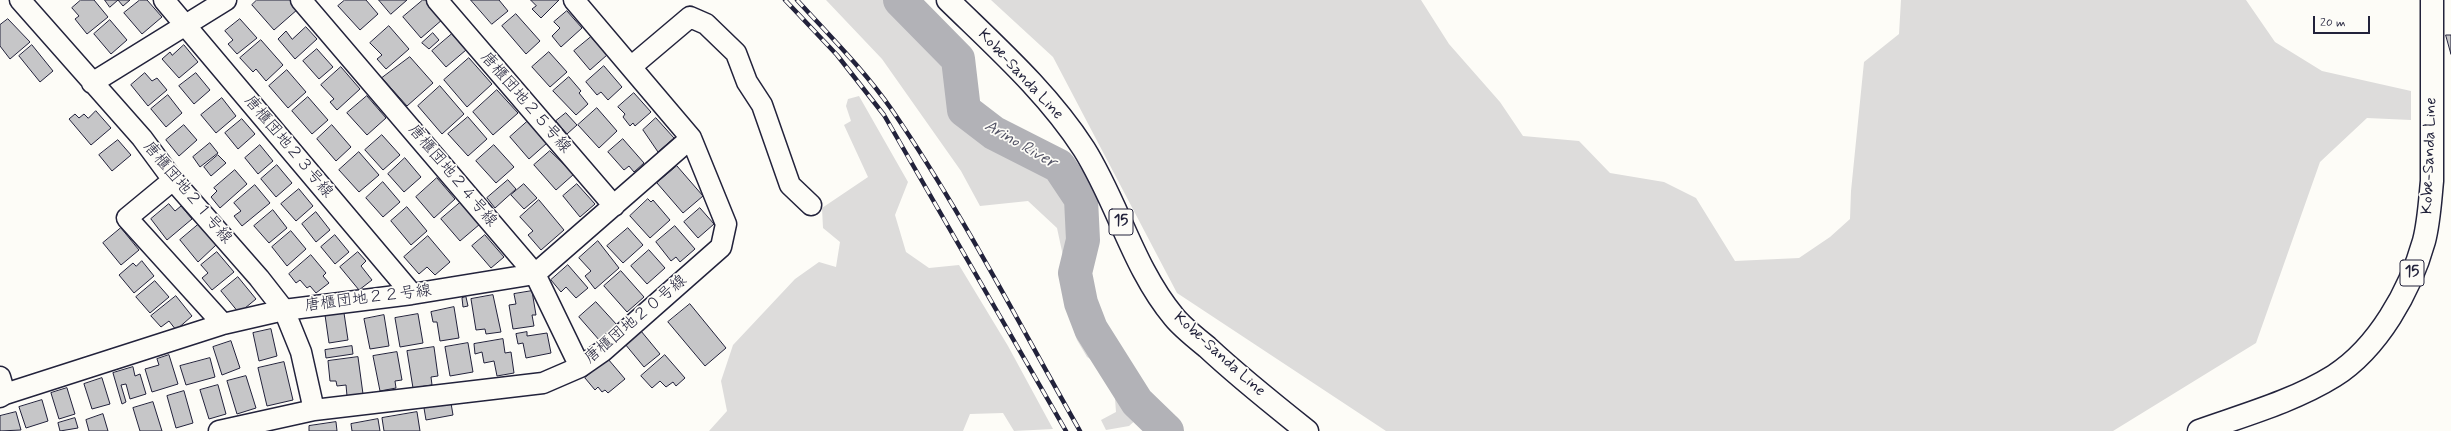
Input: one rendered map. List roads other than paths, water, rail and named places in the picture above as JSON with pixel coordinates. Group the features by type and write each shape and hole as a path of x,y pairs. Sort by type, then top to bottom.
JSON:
{"main road":[{"name":"Kobe-Sanda Line","path":"948,0 1003,53 1056,109 1084,150 1107,191 1151,284 1174,318 1307,431"},
{"name":"Kobe-Sanda Line","path":"2205,430 2298,394 2334,376 2354,361 2371,342 2385,323 2405,288 2424,241 2430,204 2432,181 2432,0"}],"street":[{"name":"唐櫃団地２１号線","path":"20,0 142,138 173,180 259,278 284,310 301,352 314,410"},
{"name":"唐櫃団地２３号線","path":"164,0 412,294"},
{"path":"92,83 226,0"},
{"name":"唐櫃団地２４号線","path":"301,0 535,274 580,367"},
{"name":"唐櫃団地２５号線","path":"437,0 614,206"},
{"name":"唐櫃団地２０号線","path":"219,431 314,410 543,383 580,367 603,350 722,247 726,224 691,138 632,66 574,0"},
{"path":"632,66 690,17 706,24 736,53 747,82 762,105 790,185 811,205"},
{"path":"535,274 691,138"},
{"path":"173,180 127,218 223,324"},
{"name":"唐櫃団地２２号線","path":"2,390 223,324 284,310 412,294 535,274"}],"waterway":[{"name":"Arino River","path":"900,0 958,59 964,110 994,133 1059,166 1081,199 1083,240 1075,273 1081,303 1091,329 1137,402 1167,431"}],"railway":[{"path":"785,0 837,55 884,115 1066,431"},
{"path":"797,0 870,81 892,110 918,149 966,228 1080,431"}]}
